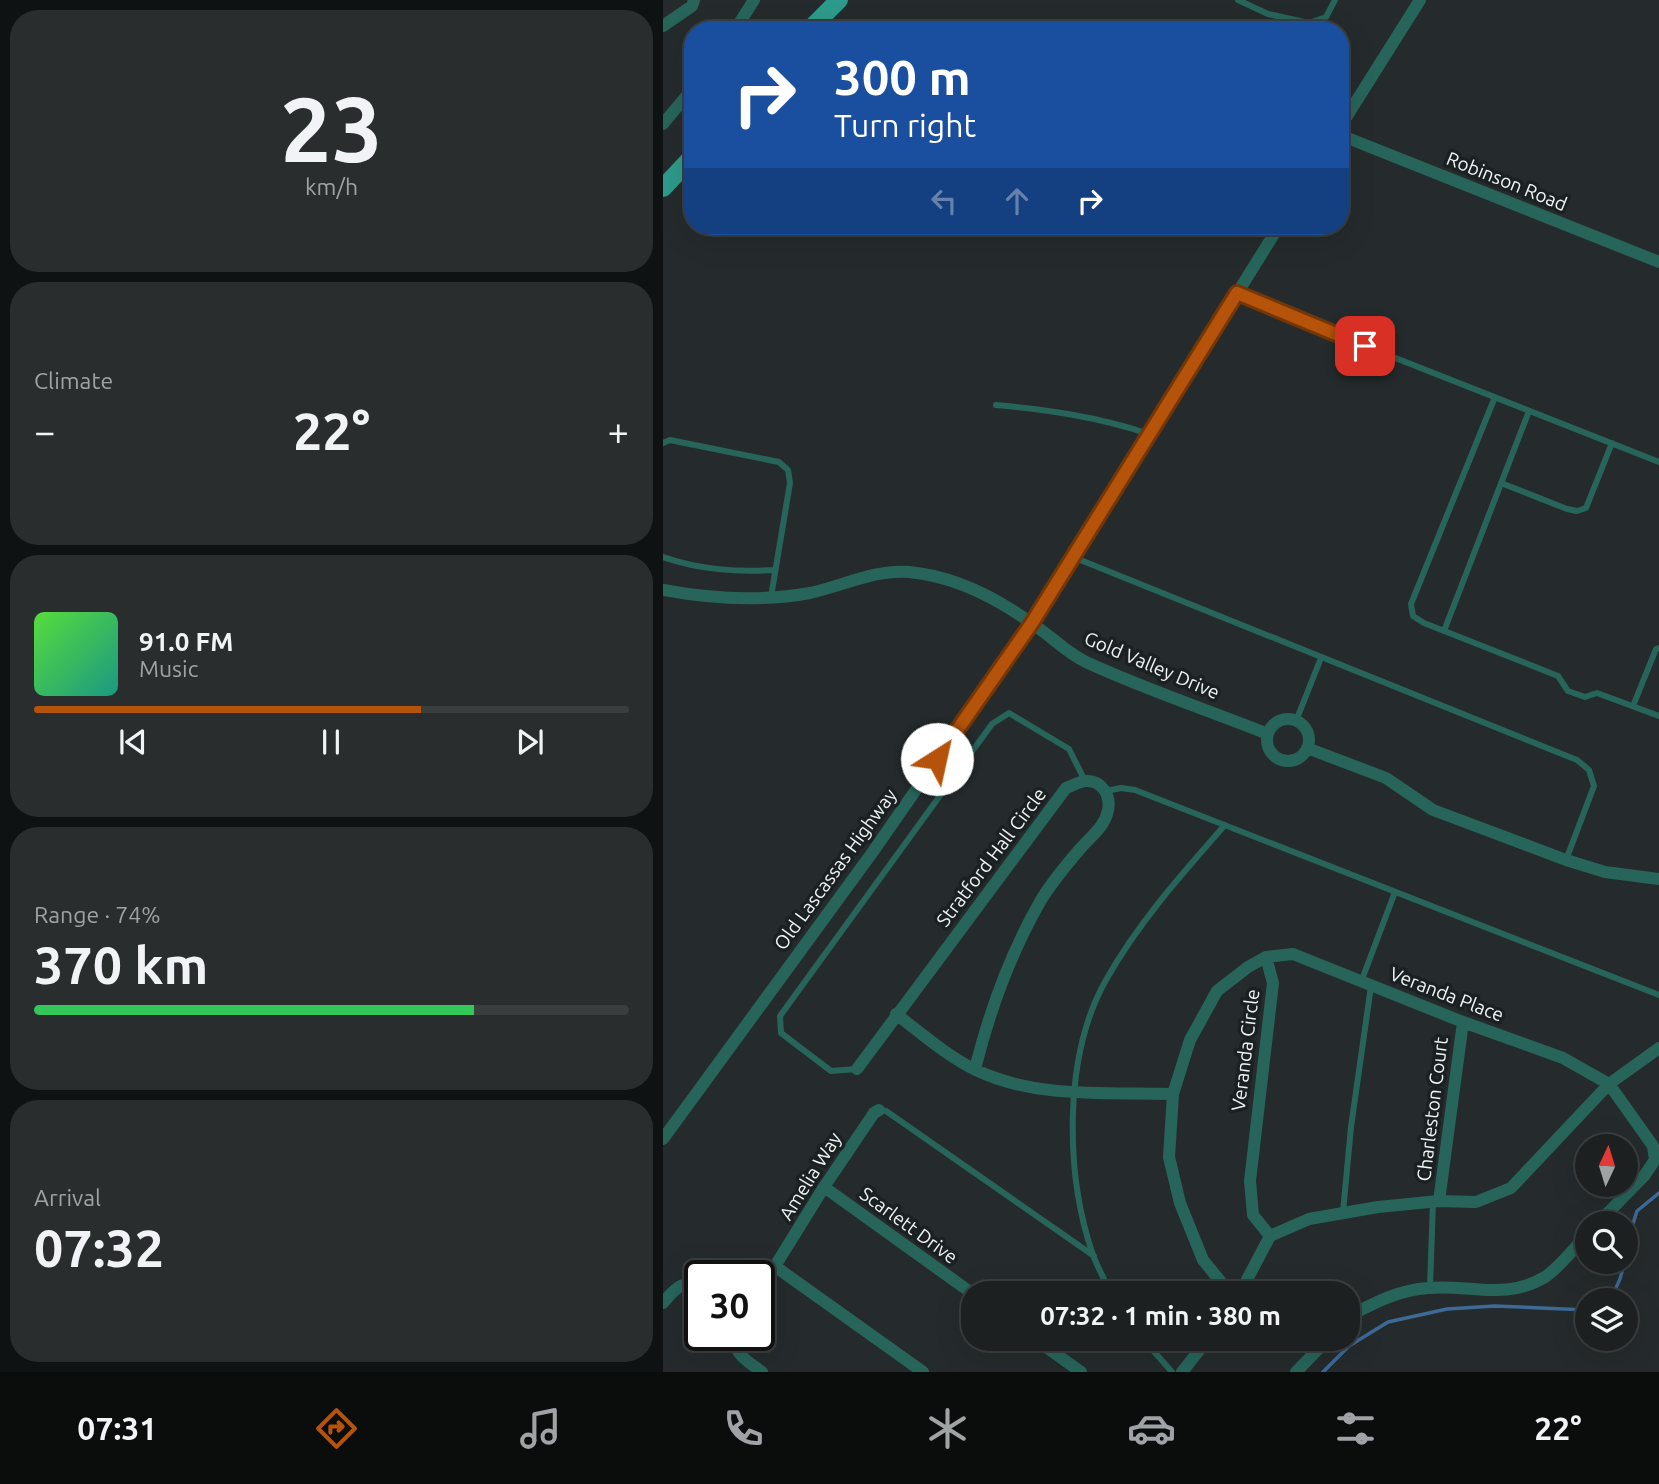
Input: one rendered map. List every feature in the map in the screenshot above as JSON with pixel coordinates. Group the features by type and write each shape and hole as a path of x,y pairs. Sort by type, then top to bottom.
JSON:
{"main road":[{"path":"818,21 839,0"},
{"path":"663,188 684,166"}],"street":[{"path":"663,26 692,6 694,0"},
{"path":"741,21 754,0"},
{"path":"1349,113 1420,0"},
{"path":"663,124 684,99"},
{"name":"Robinson Road","path":"1349,139 1659,262"},
{"name":"Old Lascassas Highway","path":"663,1139 872,853 1032,623 1273,235"},
{"name":"Gold Valley Drive","path":"663,590 711,599 771,597 811,592 857,579 906,572 954,580 993,599 1032,623 1083,661 1268,734"},
{"path":"1283,720 1296,721 1306,729 1309,736 1307,748 1300,758 1294,761 1279,760 1269,749 1268,734 1276,723 1283,720"},
{"path":"1307,748 1386,778 1433,810 1565,860 1605,872 1659,878"},
{"path":"976,1069 987,1021 1009,961 1043,898 1080,848 1105,822 1109,807 1106,791 1096,782 1085,781"},
{"name":"Stratford Hall Circle","path":"857,1069 1066,788 1085,781"},
{"name":"Veranda Place","path":"1266,957 1293,954 1463,1022 1563,1058 1609,1084"},
{"name":"Veranda Circle","path":"1220,1281 1203,1260 1180,1203 1169,1157 1173,1094 1190,1040 1217,991 1266,957 1273,983 1250,1181 1253,1214 1270,1236"},
{"path":"896,1014 930,1040 976,1069 1019,1086 1075,1092 1173,1094"},
{"name":"Charleston Court","path":"1436,1201 1463,1022"},
{"path":"1246,1281 1270,1236 1309,1219 1343,1212 1436,1201 1476,1202 1511,1188 1609,1084 1659,1048"},
{"path":"1609,1084 1653,1146 1655,1160 1644,1176 1610,1211"},
{"name":"Amelia Way","path":"776,1267 824,1187 874,1113 879,1110"},
{"name":"Scarlett Drive","path":"824,1187 961,1285"},
{"path":"1360,1310 1394,1293 1430,1287 1501,1292 1529,1284 1547,1275 1575,1247"},
{"path":"776,1267 923,1372"},
{"path":"663,1303 676,1287 684,1284"},
{"path":"737,1351 762,1372"},
{"path":"1052,1351 1081,1372"},
{"path":"1186,1371 1200,1351"},
{"path":"1296,1372 1316,1351"}],"lane":[{"path":"1238,0 1268,13 1301,21"},
{"path":"1315,21 1326,17 1335,0"},
{"path":"1237,293 1261,305 1659,462"},
{"path":"1495,397 1411,604 1413,615 1424,623 1558,676 1568,691 1585,696 1597,693 1659,716"},
{"path":"996,405 1060,411 1110,421 1149,434"},
{"path":"1444,631 1529,411"},
{"path":"663,443 670,440 779,462 788,470 790,483 771,597"},
{"path":"1501,484 1567,509 1577,511 1586,508 1612,443"},
{"path":"663,557 685,565 715,570 775,570"},
{"path":"1073,557 1577,760 1589,770 1594,786 1565,860"},
{"path":"1633,706 1656,649 1659,648"},
{"path":"1296,721 1321,658"},
{"path":"857,1069 830,1071 781,1032 780,1016 992,724 1009,713 1069,749 1085,781"},
{"path":"1106,791 1121,788 1135,790 1659,995"},
{"path":"1105,1281 1093,1256 1082,1215 1074,1164 1075,1092 1079,1051 1104,983 1144,919 1225,825"},
{"path":"1343,1212 1366,984 1395,892"},
{"path":"879,1110 886,1111 1093,1256"},
{"path":"1430,1287 1436,1201"},
{"path":"1154,1351 1172,1372"}],"waterway":[{"path":"1637,1211 1659,1193"},
{"path":"1615,1288 1622,1274"},
{"path":"1323,1372 1349,1346 1388,1322 1447,1309 1495,1306 1575,1309"}],"route":[{"path":"937,759 1032,623 1237,293 1365,346"}]}
